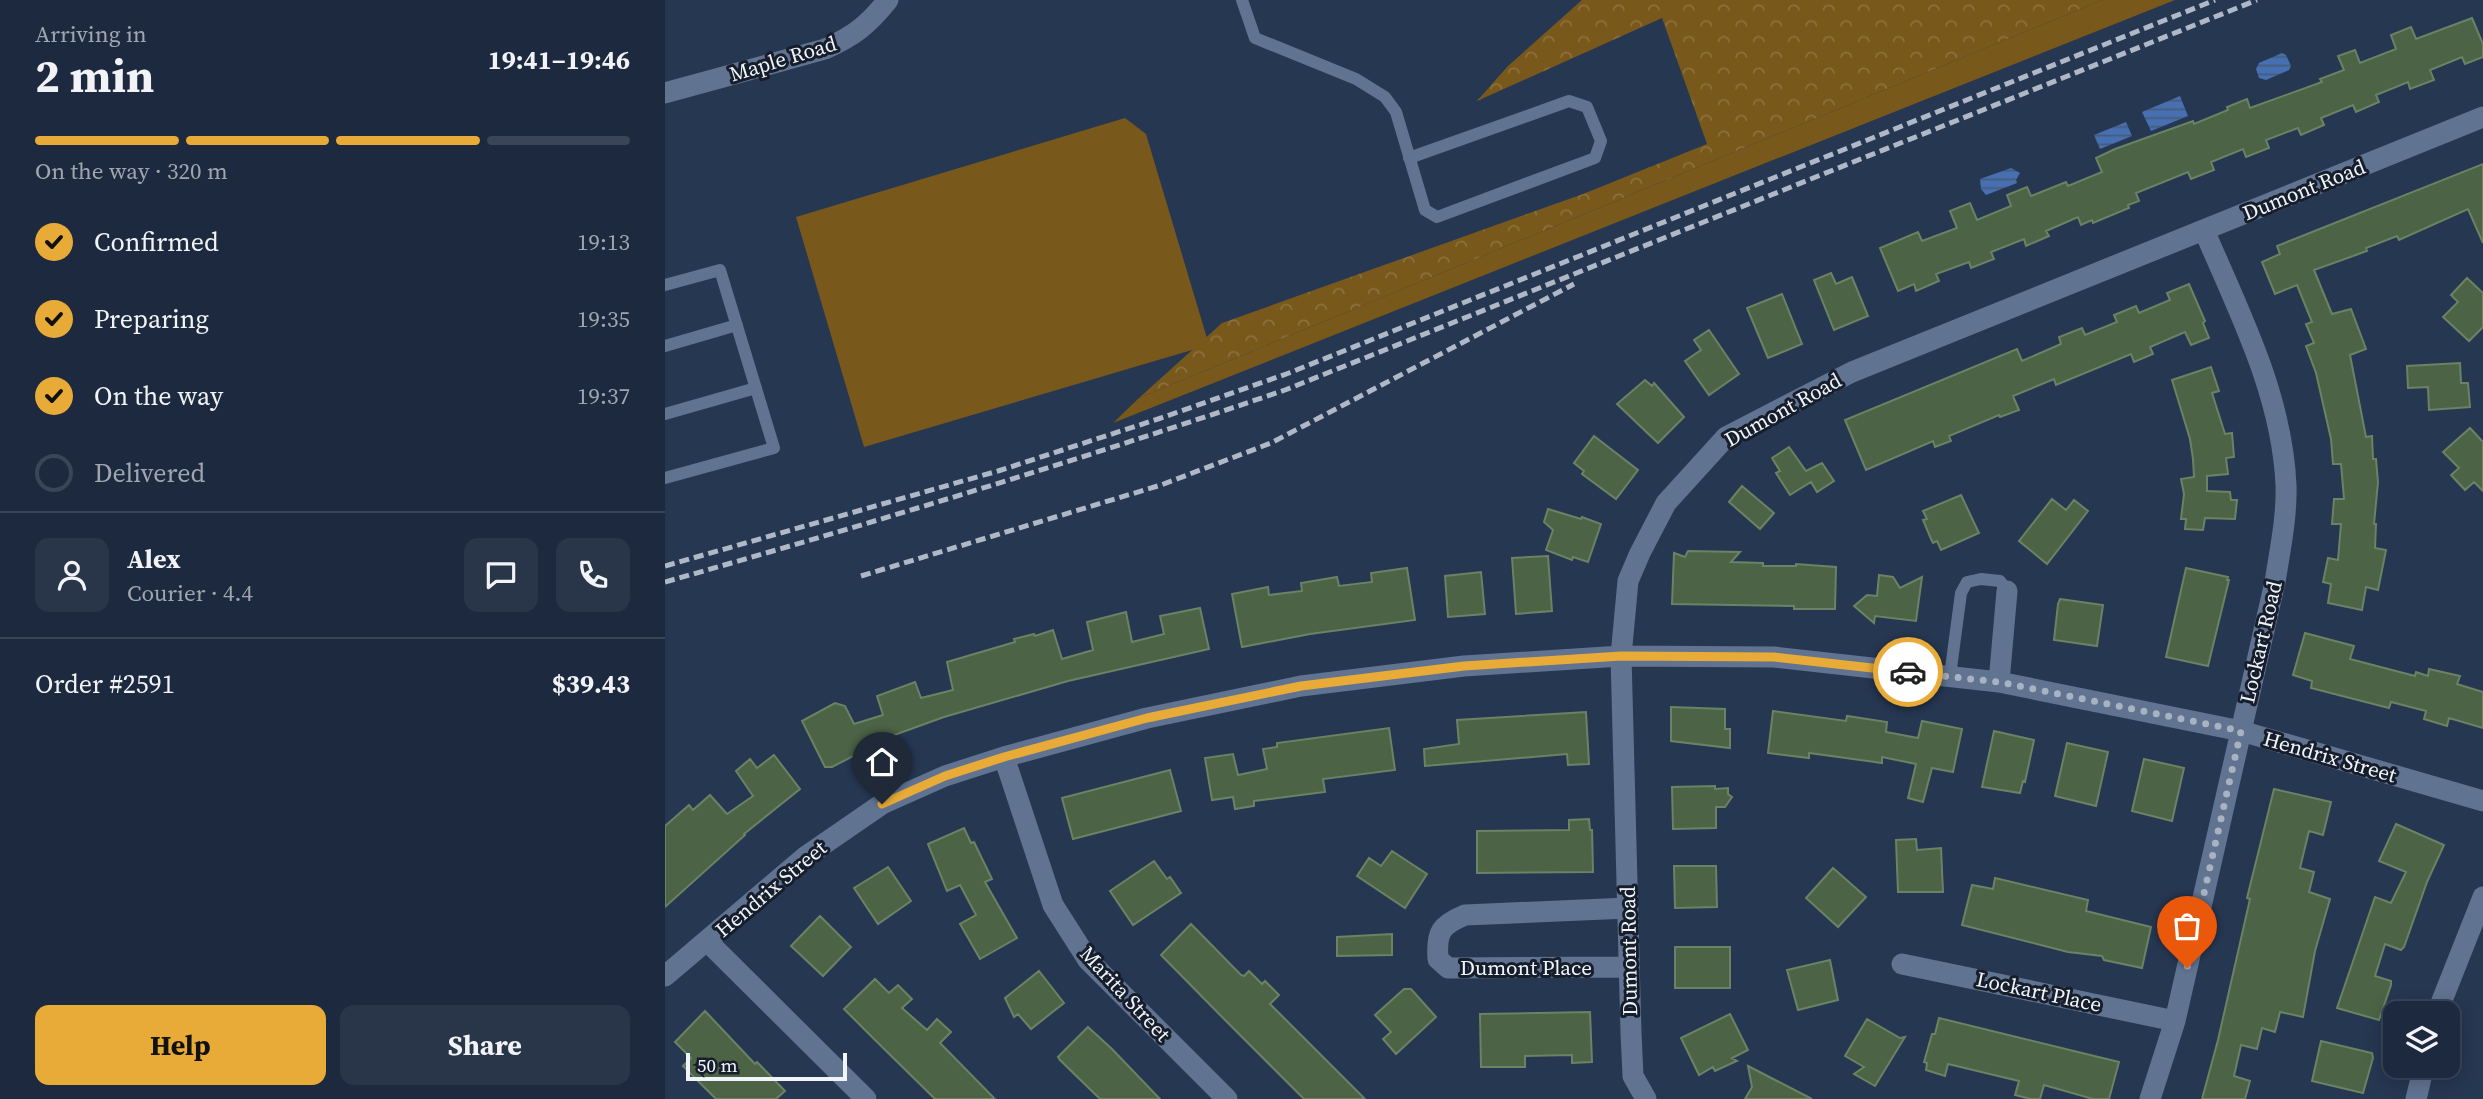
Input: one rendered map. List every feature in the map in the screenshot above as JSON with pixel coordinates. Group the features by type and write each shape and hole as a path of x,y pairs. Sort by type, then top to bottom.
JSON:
{"street":[{"name":"Maple Road","path":"665,93 825,49 849,38 869,23 888,0"},
{"name":"Dumont Road","path":"1646,1099 1633,1076 1621,656 1628,581 1666,503 1726,437 1852,372 2483,117"},
{"name":"Lockart Road","path":"2150,1099 2175,1021 2275,582 2283,535 2286,487 2280,427 2256,349 2204,230"},
{"path":"1999,682 2007,591"},
{"name":"Hendrix Street","path":"665,976 805,857 882,804 945,776 1147,718 1301,686 1464,666 1621,656 1774,657 1999,682 2241,731 2483,801"},
{"name":"Marita Street","path":"1004,757 1053,905 1088,960 1227,1099"},
{"path":"2442,1001 2483,897"},
{"name":"Dumont Place","path":"1627,908 1465,915 1447,923 1436,939 1438,959 1448,968 1629,967"},
{"path":"708,942 866,1099"},
{"name":"Lockart Place","path":"1902,964 2175,1021"},
{"path":"2416,1099 2421,1078"}],"lane":[{"path":"1242,0 1255,38 1356,79 1385,97 1396,112 1409,158 1425,210 1437,218 1595,158 1601,141 1587,107 1569,101 1409,158"},
{"path":"665,285 720,270 774,448 665,478"},
{"path":"665,346 737,325"},
{"path":"665,414 756,388"},
{"path":"1950,676 1961,593 1967,582 1981,579 2000,581 2007,591"}],"green space":[{"path":"1582,0 2102,0 1139,398 1222,323 1583,194 1707,144 1662,18 1477,101 1508,66"},
{"path":"2102,0 2175,0 1113,423 1139,398"},
{"path":"1125,118 1146,134 1209,345 864,447 796,217"}],"water":[{"path":"2282,53 2286,55 2291,66 2289,70 2266,80 2259,78 2256,69 2259,63"},
{"path":"2180,96 2188,116 2151,131 2142,112"},
{"path":"2126,122 2132,136 2100,149 2094,135"},
{"path":"2011,168 2020,173 2017,183 1986,195 1981,189 1980,179"}],"building":[{"path":"2472,18 2483,44 2483,57 2465,64 2462,57 2430,70 2434,80 2410,89 2408,82 2376,95 2379,102 2356,112 2353,105 2321,118 2324,125 2301,135 2298,128 2266,140 2269,148 2246,157 2243,149 2211,162 2214,170 2191,179 2188,172 2136,193 2139,201 2128,205 2129,208 2093,223 2092,220 2081,225 2078,217 2046,231 2049,236 2026,246 2024,239 1991,252 1994,259 1971,268 1969,262 1936,274 1939,281 1916,291 1914,284 1898,291 1880,248 1918,232 1922,241 1957,228 1950,211 1970,203 1977,220 2011,206 2007,195 2027,187 2031,196 2066,182 2068,186 2102,172 2096,158 2115,149 2193,121 2194,124 2247,99 2250,108 2322,82 2320,79 2344,70 2338,56 2355,50 2360,63 2396,49 2391,35 2411,27 2416,39"},
{"path":"2483,164 2483,243 2468,209 2399,240 2397,236 2366,248 2367,251 2314,270 2332,314 2351,309 2366,349 2350,355 2366,437 2372,436 2373,459 2376,459 2378,482 2375,548 2386,550 2378,590 2366,587 2362,610 2328,603 2331,584 2323,582 2328,558 2338,560 2341,524 2332,524 2334,499 2344,499 2341,464 2333,464 2331,439 2316,373 2306,346 2314,343 2306,324 2312,322 2297,285 2275,294 2262,262 2280,254 2277,246"},
{"path":"1831,273 1836,284 1852,277 1868,316 1834,330 1814,280"},
{"path":"2467,278 2483,293 2483,327 2469,341 2443,317 2458,302 2451,295"},
{"path":"2189,284 2205,321 2203,323 2209,338 2191,345 2185,332 2150,347 2153,354 2134,362 2131,354 2056,385 2054,379 2013,396 2019,410 2000,417 1999,415 1949,436 1951,441 1935,447 1933,441 1866,470 1845,420 2017,349 2022,361 2061,344 2059,337 2082,328 2085,335 2117,322 2114,315 2136,306 2139,313 2170,300 2167,293"},
{"path":"1782,294 1802,344 1768,358 1747,308"},
{"path":"1709,330 1739,374 1709,395 1685,361 1701,350 1694,340"},
{"path":"2460,363 2461,383 2468,383 2470,407 2429,410 2428,387 2408,388 2407,366"},
{"path":"2211,367 2219,391 2212,393 2225,434 2232,433 2234,457 2226,458 2228,474 2207,476 2207,491 2230,492 2231,500 2237,500 2235,519 2205,518 2203,530 2185,529 2186,519 2181,519 2184,494 2181,479 2194,477 2193,459 2190,439 2172,380"},
{"path":"1645,380 1652,386 1654,383 1684,417 1658,443 1617,404"},
{"path":"2470,428 2483,442 2483,491 2474,482 2465,490 2451,475 2459,468 2443,452"},
{"path":"1594,436 1638,470 1616,499 1582,474 1584,471 1574,463"},
{"path":"1789,447 1806,471 1822,463 1834,481 1817,492 1811,482 1790,495 1776,473 1780,471 1772,458"},
{"path":"1742,486 1774,513 1760,529 1729,502"},
{"path":"1961,495 1979,533 1941,550 1937,541 1933,543 1931,539 1923,520 1927,519 1923,511"},
{"path":"2052,499 2066,510 2074,500 2088,511 2047,564 2019,541"},
{"path":"1548,509 1601,524 1588,562 1573,557 1572,560 1546,550 1553,530 1544,522"},
{"path":"1688,551 1740,552 1731,562 1763,563 1763,566 1796,564 1836,567 1835,609 1672,604 1674,553 1685,557"},
{"path":"1548,556 1552,611 1516,614 1512,558"},
{"path":"1407,568 1415,620 1310,634 1242,647 1232,594 1268,587 1269,595 1302,591 1301,583 1337,577 1339,586 1372,582 1371,573"},
{"path":"2186,568 2228,577 2229,580 2208,666 2166,657"},
{"path":"1481,572 1485,614 1448,617 1445,576"},
{"path":"1879,575 1893,577 1900,588 1922,577 1916,621 1875,616 1874,623 1854,606 1867,595 1877,596"},
{"path":"2060,599 2103,605 2097,646 2054,640"},
{"path":"1200,608 1209,649 1068,681 944,717 861,747 863,751 832,767 825,767 802,721 835,703 845,706 854,724 883,715 877,696 915,682 921,698 953,690 947,662 1015,642 1014,639 1053,630 1062,659 1093,650 1087,622 1126,612 1132,642 1164,634 1160,616"},
{"path":"2305,633 2354,646 2350,659 2415,676 2416,672 2428,676 2429,669 2460,676 2457,684 2483,692 2483,728 2449,718 2447,726 2424,719 2426,711 2391,702 2389,708 2311,688 2312,681 2293,675"},
{"path":"1671,707 1725,709 1725,729 1730,729 1730,748 1671,741"},
{"path":"1773,711 1846,721 1847,716 1887,722 1886,732 1918,738 1922,721 1962,729 1953,772 1932,768 1923,802 1908,798 1916,764 1882,757 1882,763 1809,753 1809,758 1768,753"},
{"path":"1586,712 1589,764 1568,765 1567,754 1425,766 1424,749 1459,744 1457,720"},
{"path":"1389,728 1395,770 1323,779 1325,792 1254,801 1254,806 1235,809 1233,797 1212,800 1205,758 1233,754 1238,775 1267,769 1263,749 1277,747 1277,743"},
{"path":"1994,731 2034,740 2020,793 1982,787"},
{"path":"2067,743 2108,752 2096,806 2055,796"},
{"path":"774,755 800,789 744,834 665,907 665,826 689,805 693,810 710,795 727,814 753,796 736,771 750,759 757,768"},
{"path":"2144,759 2184,768 2172,821 2132,811"},
{"path":"1170,770 1181,811 1073,839 1062,798"},
{"path":"1715,786 1715,789 1728,788 1728,794 1732,797 1725,807 1716,807 1716,828 1673,829 1672,787"},
{"path":"2274,789 2331,802 2323,835 2309,831 2300,868 2314,872 2309,892 2330,899 2315,951 2303,1017 2280,1012 2275,1032 2262,1028 2257,1049 2241,1045 2234,1076 2250,1081 2245,1099 2202,1099 2218,1040 2250,899 2247,898"},
{"path":"1589,819 1592,830 1593,872 1477,873 1477,831 1569,830 1569,820"},
{"path":"2396,824 2444,845 2427,882 2404,947 2401,950 2385,944 2375,976 2391,981 2391,985 2386,1001 2383,1001 2379,1020 2337,1008 2375,897 2391,903 2406,872 2379,861"},
{"path":"964,828 992,879 985,882 1017,938 980,959 960,924 976,915 960,885 947,891 928,844"},
{"path":"1916,839 1917,850 1941,848 1943,892 1898,892 1896,840"},
{"path":"1392,851 1427,874 1405,908 1357,876 1369,858 1381,866"},
{"path":"1154,861 1181,893 1133,925 1110,891"},
{"path":"1674,866 1716,866 1717,907 1675,908"},
{"path":"888,867 911,901 878,924 854,888"},
{"path":"1833,868 1866,897 1838,927 1806,898"},
{"path":"1995,878 2088,900 2086,911 2151,927 2142,968 2104,960 2102,956 2068,952 1962,925 1972,885 1993,889"},
{"path":"820,916 851,947 823,976 791,946"},
{"path":"1191,924 1241,975 1244,976 1249,971 1262,984 1265,981 1279,995 1270,1004 1365,1099 1304,1099 1225,1020 1161,955"},
{"path":"1392,934 1392,955 1337,956 1337,937"},
{"path":"1675,947 1730,947 1730,988 1675,988"},
{"path":"1830,960 1838,1000 1798,1010 1787,970"},
{"path":"1039,971 1064,1003 1031,1029 1018,1014 1014,1017 1005,998"},
{"path":"875,979 889,993 898,985 912,999 902,1008 927,1030 937,1019 951,1032 940,1043 995,1099 935,1099 844,1009"},
{"path":"1404,989 1411,989 1436,1017 1396,1054 1383,1039 1391,1032 1375,1015"},
{"path":"705,1011 755,1064 757,1062 785,1091 776,1099 716,1099 683,1066 691,1058 675,1042"},
{"path":"1590,1012 1592,1062 1572,1063 1572,1055 1525,1056 1525,1067 1481,1067 1480,1014"},
{"path":"1730,1014 1748,1050 1732,1058 1737,1061 1715,1071 1713,1067 1699,1075 1681,1038"},
{"path":"1939,1018 2119,1062 2109,1099 2093,1099 2044,1085 2040,1099 2031,1099 2015,1095 2019,1081 1948,1064 1945,1076 1926,1070 1927,1063 1924,1062"},
{"path":"1867,1019 1900,1038 1905,1037 1875,1086 1854,1074 1864,1067 1845,1056"},
{"path":"1088,1027 1160,1099 1100,1099 1060,1060 1058,1057"},
{"path":"2321,1041 2372,1053 2363,1093 2312,1081"},
{"path":"1748,1066 1812,1099 1745,1099 1752,1087"}],"railway":[{"path":"665,566 998,471 1289,373 2215,0"},
{"path":"665,582 976,490 1285,390 2257,0"},
{"path":"861,576 1161,485 1271,443 1574,284"}],"way so far":[{"path":"1908,672 1999,682 2241,731 2187,968"}],"route":[{"path":"882,804 945,776 1004,757 1147,718 1301,686 1464,666 1621,656 1774,657 1908,672"}]}
